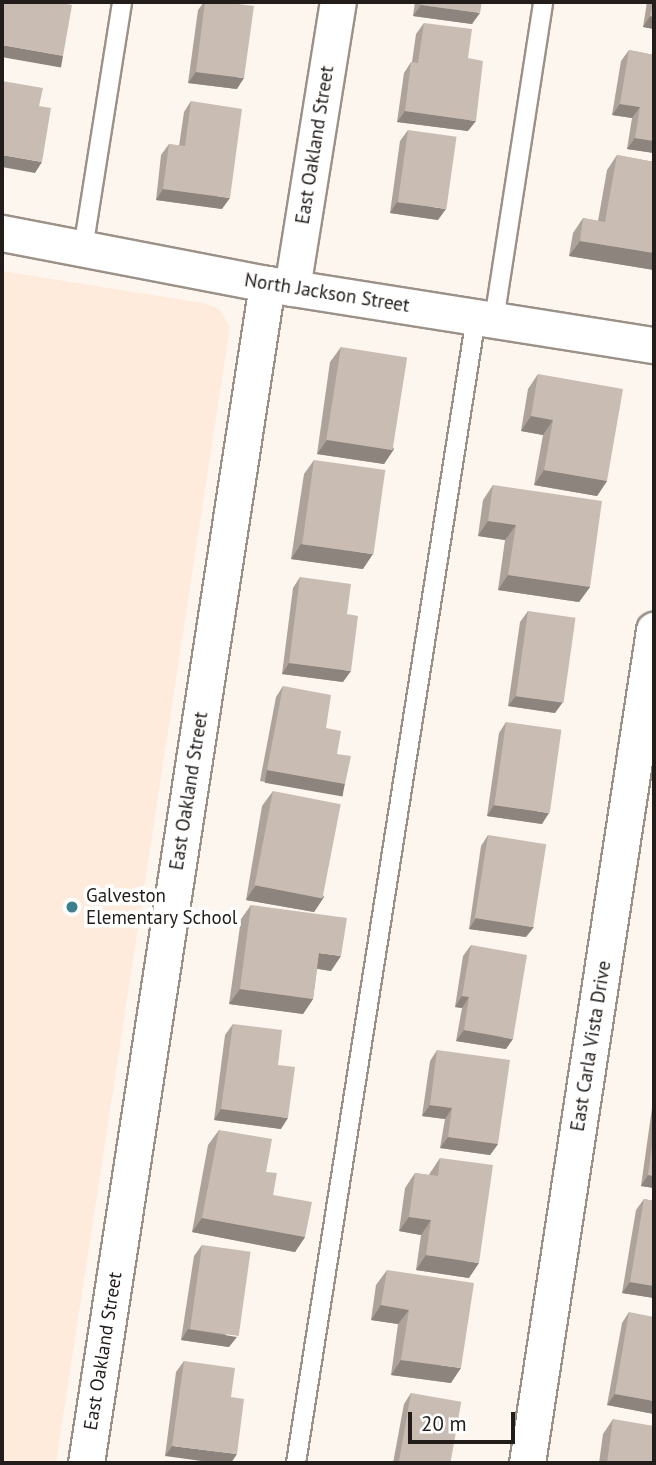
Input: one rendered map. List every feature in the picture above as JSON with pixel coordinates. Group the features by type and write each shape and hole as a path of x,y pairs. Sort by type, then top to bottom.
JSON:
{"street":[{"name":"East Oakland Street","path":"86,1463 279,286 338,2"},
{"name":"North Jackson Street","path":"2,233 279,286 654,345"},
{"name":"East Carla Vista Drive","path":"527,1463 654,630"}],"lane":[{"path":"83,249 122,2"},
{"path":"296,1463 485,318 543,2"}],"shaded area":[{"name":"Galveston Elementary School","path":"2,271 203,303 219,309 230,327 56,1463 2,1463"}],"building":[{"path":"3,2 56,2 72,5 63,56 2,45"},
{"path":"205,2 254,6 244,78 196,72"},
{"path":"421,2 482,2 480,13 421,5"},
{"path":"654,2 654,17 650,16"},
{"path":"424,23 472,29 468,58 483,61 476,121 405,111 411,62 418,63"},
{"path":"629,50 654,55 654,141 635,138 640,107 620,104"},
{"path":"2,81 43,88 39,106 51,108 42,162 2,155"},
{"path":"191,101 242,109 230,198 163,189 169,144 185,146"},
{"path":"408,130 457,137 446,209 398,202"},
{"path":"617,155 654,162 654,253 580,241 583,218 605,222"},
{"path":"341,347 407,357 392,450 326,440"},
{"path":"538,374 623,389 607,481 544,470 553,420 531,416"},
{"path":"314,460 385,470 373,554 302,544"},
{"path":"493,485 602,501 590,587 508,575 516,525 488,521"},
{"path":"300,577 351,584 347,614 358,616 351,671 289,663"},
{"path":"528,611 576,618 564,703 516,696"},
{"path":"283,686 331,695 326,728 341,731 337,754 351,756 345,784 267,770"},
{"path":"506,722 561,730 550,813 494,805"},
{"path":"273,791 341,804 322,898 255,885"},
{"path":"488,835 546,844 533,927 475,918"},
{"path":"251,905 347,918 341,956 319,953 313,999 240,989"},
{"path":"471,945 527,955 513,1039 464,1030 469,997 462,996"},
{"path":"233,1024 282,1030 278,1065 295,1067 288,1118 221,1109"},
{"path":"437,1050 510,1060 498,1144 448,1137 452,1108 430,1105"},
{"path":"219,1130 272,1139 266,1172 277,1173 273,1195 312,1202 305,1237 202,1218"},
{"path":"654,1132 654,1176 648,1175"},
{"path":"440,1158 493,1165 479,1263 426,1255 431,1220 409,1217 415,1173 438,1176"},
{"path":"644,1199 654,1201 654,1286 630,1282"},
{"path":"202,1245 251,1252 239,1336 190,1329"},
{"path":"387,1270 474,1283 461,1368 401,1360 409,1310 381,1305"},
{"path":"629,1312 654,1317 654,1401 615,1394"},
{"path":"184,1361 235,1368 231,1397 244,1399 237,1454 172,1446"},
{"path":"411,1393 461,1402 450,1463 399,1463"},
{"path":"613,1419 654,1426 654,1463 607,1463"}],"place":[{"name":"Galveston Elementary School","path":"72,907"}]}
